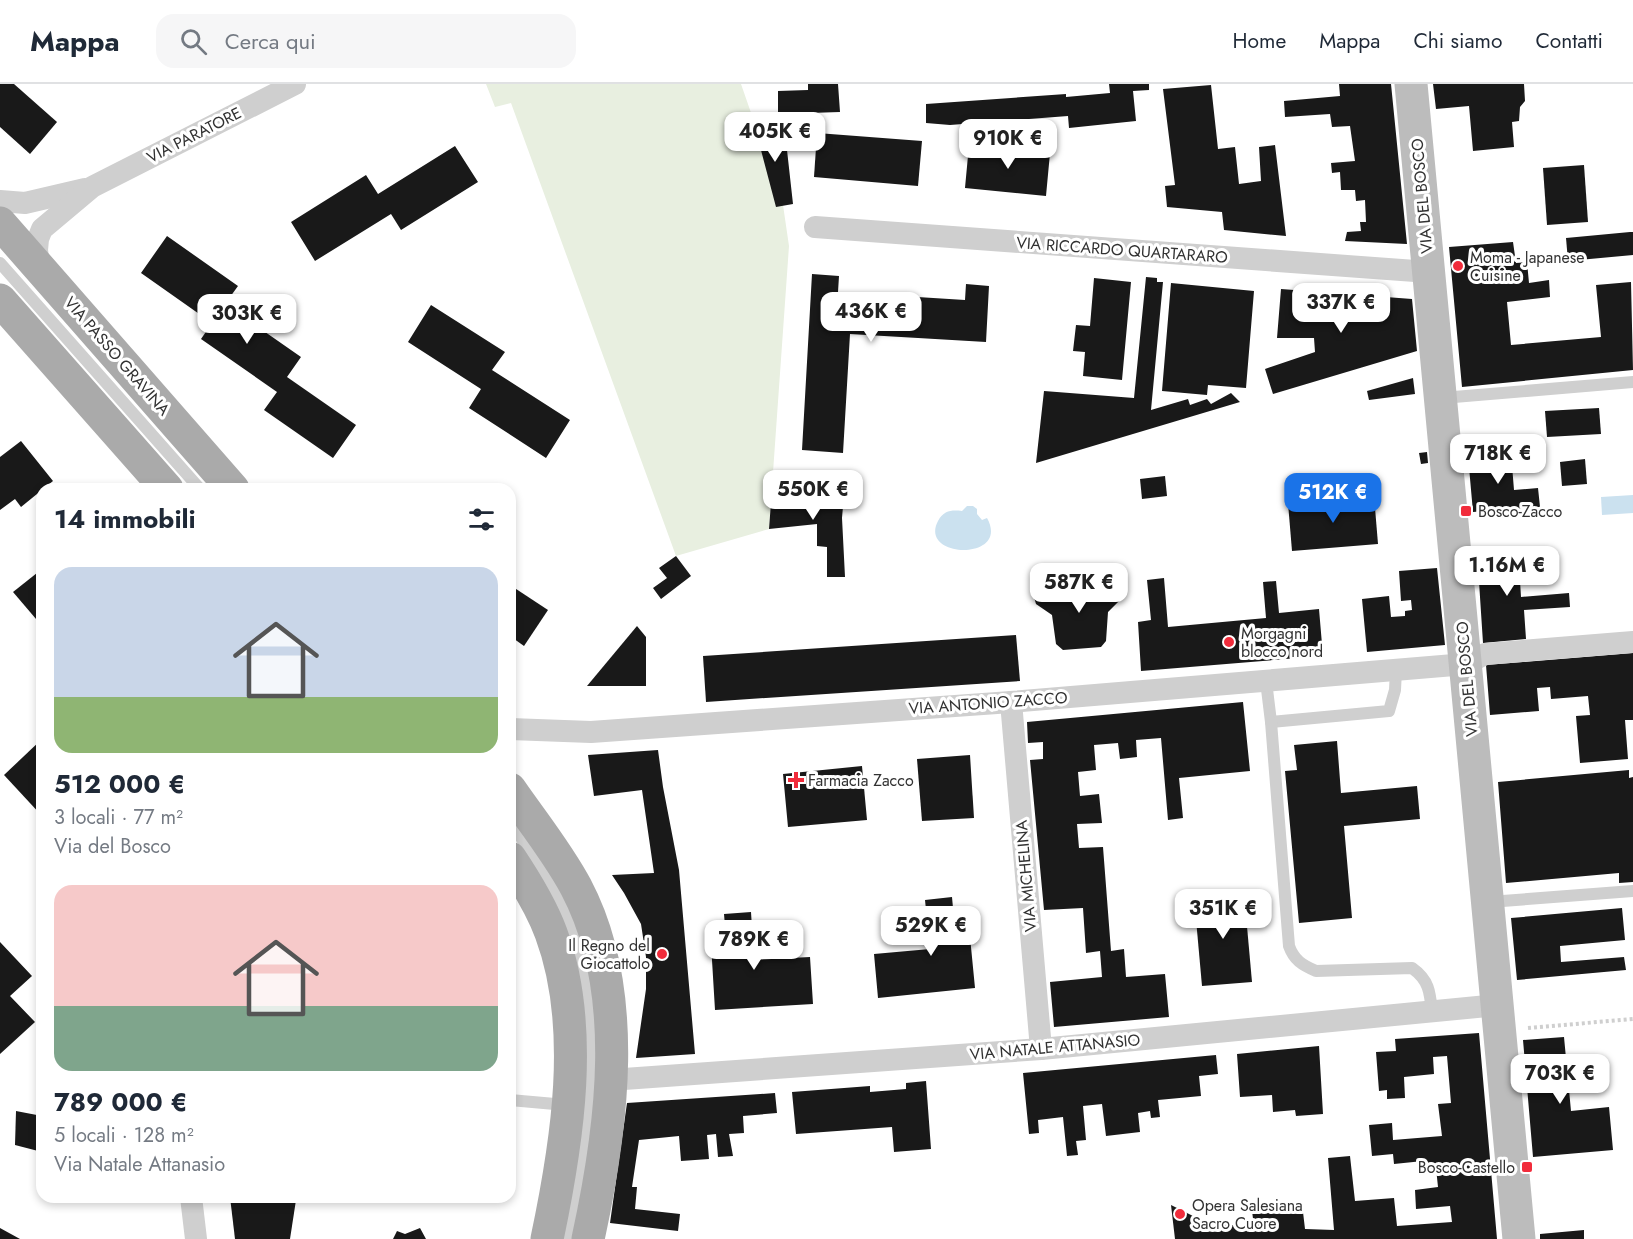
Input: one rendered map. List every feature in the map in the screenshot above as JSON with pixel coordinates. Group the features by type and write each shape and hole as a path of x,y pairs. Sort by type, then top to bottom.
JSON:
{"main road":[{"name":"VIA DEL BOSCO","path":"1411,84 1519,1239"},
{"name":"VIA PASSO GRAVINA","path":"0,223 228,483"},
{"path":"0,300 162,483"},
{"path":"516,798 575,886 596,939 607,990 610,1016 610,1080 605,1142 588,1239"},
{"path":"516,868 539,905 551,934 565,982 570,1018 564,1137 547,1239"}],"street":[{"name":"VIA PARATORE","path":"39,266 37,250 42,229 92,187 295,84"},
{"name":"VIA PARATORE","path":"0,201 25,203 92,187"},
{"name":"VIA RICCARDO QUARTARARO","path":"815,227 1429,273"},
{"name":"VIA ANTONIO ZACCO","path":"516,729 591,732 1011,702 1466,664 1485,654 1633,642"},
{"name":"VIA MICHELINA","path":"1011,702 1041,1049"},
{"name":"VIA NATALE ATTANASIO","path":"610,1080 1041,1049 1432,1012 1499,1018"},
{"path":"192,1203 196,1239"}],"lane":[{"path":"0,263 195,483"},
{"path":"1441,398 1633,382"},
{"path":"1271,722 1389,711 1395,690 1396,670"},
{"path":"1266,681 1288,946 1292,955 1302,965 1316,971 1412,968 1428,984 1432,1012"},
{"path":"516,830 557,896 570,926 582,966 590,1017 589,1085 580,1174 566,1239"},
{"path":"1488,902 1633,891"},
{"path":"516,1101 567,1105"}],"path":[{"path":"1499,1018 1633,1019"}],"green space":[{"path":"486,84 741,84 783,205 789,246 769,529 676,556 511,103 495,107"}],"water":[{"path":"1633,495 1633,513 1602,515 1601,497"},
{"path":"967,506 977,509 977,514 982,520 987,518 991,532 987,542 977,548 964,550 951,548 941,543 935,534 940,517 948,512 962,511"}],"building":[{"path":"0,84 14,84 57,122 30,154 0,127"},
{"path":"808,84 838,84 840,112 778,114 778,91 808,90"},
{"path":"1109,84 1149,84 1149,90 1133,91 1136,121 1069,128 1068,116 950,125 926,123 926,104 1110,93"},
{"path":"1339,84 1391,84 1407,244 1345,241 1347,232 1361,231 1360,222 1366,222 1365,200 1356,201 1355,190 1341,190 1340,172 1332,173 1331,163 1355,161 1350,126 1332,127 1330,114 1285,117 1284,101 1340,96"},
{"path":"1433,84 1524,84 1525,101 1520,107 1519,121 1512,122 1514,147 1473,151 1469,106 1436,109"},
{"path":"1211,85 1218,149 1235,147 1239,184 1261,181 1259,147 1275,145 1286,236 1224,230 1222,212 1167,207 1165,186 1175,185 1163,89"},
{"path":"768,116 775,144 786,141 793,204 776,207 753,120"},
{"path":"817,133 922,141 918,186 814,177"},
{"path":"969,145 1050,153 1046,196 965,188"},
{"path":"455,146 478,182 401,230 391,214 315,261 291,222 366,175 378,194"},
{"path":"1584,165 1588,222 1547,225 1543,168"},
{"path":"1633,232 1633,255 1568,261 1566,238"},
{"path":"167,236 238,286 225,304 301,357 287,377 356,425 333,458 264,410 277,392 201,339 212,323 141,273"},
{"path":"1513,242 1516,263 1527,262 1529,283 1549,280 1550,297 1507,302 1511,345 1601,337 1596,285 1631,282 1633,370 1462,387 1449,247"},
{"path":"812,274 839,276 838,292 965,300 966,284 989,286 986,342 850,334 843,453 802,450"},
{"path":"1146,277 1157,278 1157,282 1163,282 1151,410 1188,399 1190,405 1207,399 1211,404 1231,393 1240,402 1036,463 1044,391 1134,398"},
{"path":"1094,278 1131,282 1122,380 1083,376 1085,352 1073,351 1076,325 1090,326"},
{"path":"1171,283 1254,291 1246,388 1208,385 1207,395 1162,391"},
{"path":"1281,289 1412,299 1417,351 1273,394 1265,369 1315,352 1314,338 1277,338"},
{"path":"431,305 505,352 492,370 570,420 546,458 469,408 481,389 408,342"},
{"path":"1413,378 1415,394 1369,400 1367,391"},
{"path":"1599,408 1601,434 1547,437 1545,411"},
{"path":"21,441 53,481 36,483 36,495 21,507 15,499 0,510 0,457"},
{"path":"1427,452 1428,463 1421,464 1419,453"},
{"path":"1511,453 1514,490 1538,488 1540,507 1473,512 1468,456"},
{"path":"1585,459 1587,484 1562,486 1560,462"},
{"path":"1165,476 1167,496 1142,499 1140,479"},
{"path":"772,489 844,495 842,518 845,577 827,577 827,547 817,546 817,524 769,529"},
{"path":"1374,496 1378,544 1292,551 1288,503"},
{"path":"1518,548 1521,597 1569,593 1570,607 1524,610 1526,639 1483,643 1477,551"},
{"path":"676,556 691,576 661,599 653,588 667,578 659,568"},
{"path":"1437,568 1445,645 1367,652 1362,599 1389,596 1391,617 1405,616 1405,611 1412,610 1411,600 1401,601 1399,571"},
{"path":"36,574 36,619 13,592"},
{"path":"1164,578 1168,627 1266,618 1263,582 1276,581 1279,613 1319,609 1323,656 1141,671 1138,622 1151,620 1147,580"},
{"path":"1113,585 1120,590 1119,601 1108,612 1106,641 1101,647 1063,650 1056,644 1052,615 1036,604 1034,597 1039,590"},
{"path":"516,589 548,610 524,646 516,640"},
{"path":"637,626 646,637 646,686 587,686"},
{"path":"1016,635 1020,681 706,702 703,656"},
{"path":"1633,653 1633,720 1625,720 1628,759 1580,763 1576,716 1590,715 1588,696 1551,699 1550,687 1537,688 1539,711 1490,715 1486,665"},
{"path":"1243,702 1250,771 1179,778 1183,818 1168,820 1161,738 1136,740 1137,757 1120,759 1118,743 1094,745 1096,770 1078,772 1080,796 1099,794 1102,823 1077,824 1079,848 1103,847 1111,951 1124,949 1126,977 1165,974 1169,1017 1054,1027 1050,982 1102,977 1100,951 1086,953 1083,908 1044,910 1030,760 1043,759 1043,742 1028,743 1027,722"},
{"path":"1337,741 1341,793 1417,786 1420,819 1344,826 1352,918 1299,923 1285,771 1297,770 1294,745"},
{"path":"36,745 36,810 4,775"},
{"path":"658,750 679,870 695,1054 636,1058 646,989 646,957 641,924 612,875 654,873 642,790 594,796 588,755"},
{"path":"970,755 974,818 922,821 917,759"},
{"path":"862,766 867,820 788,827 783,774"},
{"path":"1629,770 1629,778 1633,777 1633,882 1619,883 1619,873 1506,883 1498,782"},
{"path":"1244,893 1252,982 1202,986 1194,897"},
{"path":"952,897 953,908 967,906 975,988 878,998 874,954 930,949 925,900"},
{"path":"1622,908 1625,940 1560,946 1561,962 1624,957 1626,970 1517,980 1511,918"},
{"path":"751,912 754,960 810,957 813,1004 715,1010 710,927 725,926 724,914"},
{"path":"0,942 32,976 10,996 35,1022 0,1054"},
{"path":"1479,1033 1497,1239 1175,1239 1171,1205 1209,1224 1254,1226 1252,1211 1303,1212 1305,1229 1334,1230 1328,1158 1350,1156 1355,1201 1394,1198 1397,1226 1452,1222 1450,1206 1416,1209 1415,1190 1438,1187 1436,1168 1424,1169 1423,1161 1394,1164 1393,1154 1372,1156 1369,1125 1392,1123 1393,1140 1442,1136 1438,1104 1451,1103 1447,1056 1433,1057 1434,1074 1404,1077 1405,1098 1387,1099 1387,1090 1379,1091 1376,1052 1396,1051 1395,1039"},
{"path":"1564,1037 1571,1111 1609,1107 1613,1150 1533,1157 1523,1040"},
{"path":"1319,1046 1323,1114 1296,1116 1295,1110 1273,1112 1272,1095 1240,1097 1237,1054"},
{"path":"1216,1055 1218,1074 1199,1076 1201,1096 1158,1100 1160,1117 1151,1118 1150,1111 1138,1113 1140,1132 1106,1136 1102,1104 1083,1106 1086,1140 1076,1141 1078,1155 1067,1156 1063,1117 1038,1120 1039,1133 1029,1134 1023,1073"},
{"path":"926,1081 931,1149 894,1152 892,1127 796,1134 792,1092 870,1086 870,1092 906,1089 906,1083"},
{"path":"775,1093 777,1113 743,1116 744,1133 729,1134 733,1156 718,1157 716,1134 707,1135 709,1159 681,1161 679,1136 639,1140 632,1187 637,1187 635,1209 680,1214 678,1231 610,1223 627,1103"},
{"path":"16,1111 36,1115 36,1150 15,1145"},
{"path":"231,1203 296,1203 290,1239 235,1239"},
{"path":"0,1228 20,1239 0,1239"},
{"path":"420,1228 426,1239 393,1239 397,1231 405,1234"},
{"path":"1584,1230 1584,1239 1540,1239 1540,1234"}],"place":[{"name":"Moma - Japanese Cuisine","path":"1458,266"},
{"name":"Bosco-Zacco","path":"1466,511"},
{"name":"Morgagni blocco nord","path":"1229,642"},
{"name":"Farmacia Zacco","path":"796,780"},
{"name":"Il Regno del Giocattolo","path":"662,954"},
{"name":"Bosco-Castello","path":"1527,1167"},
{"name":"Opera Salesiana Sacro Cuore","path":"1180,1214"}]}
